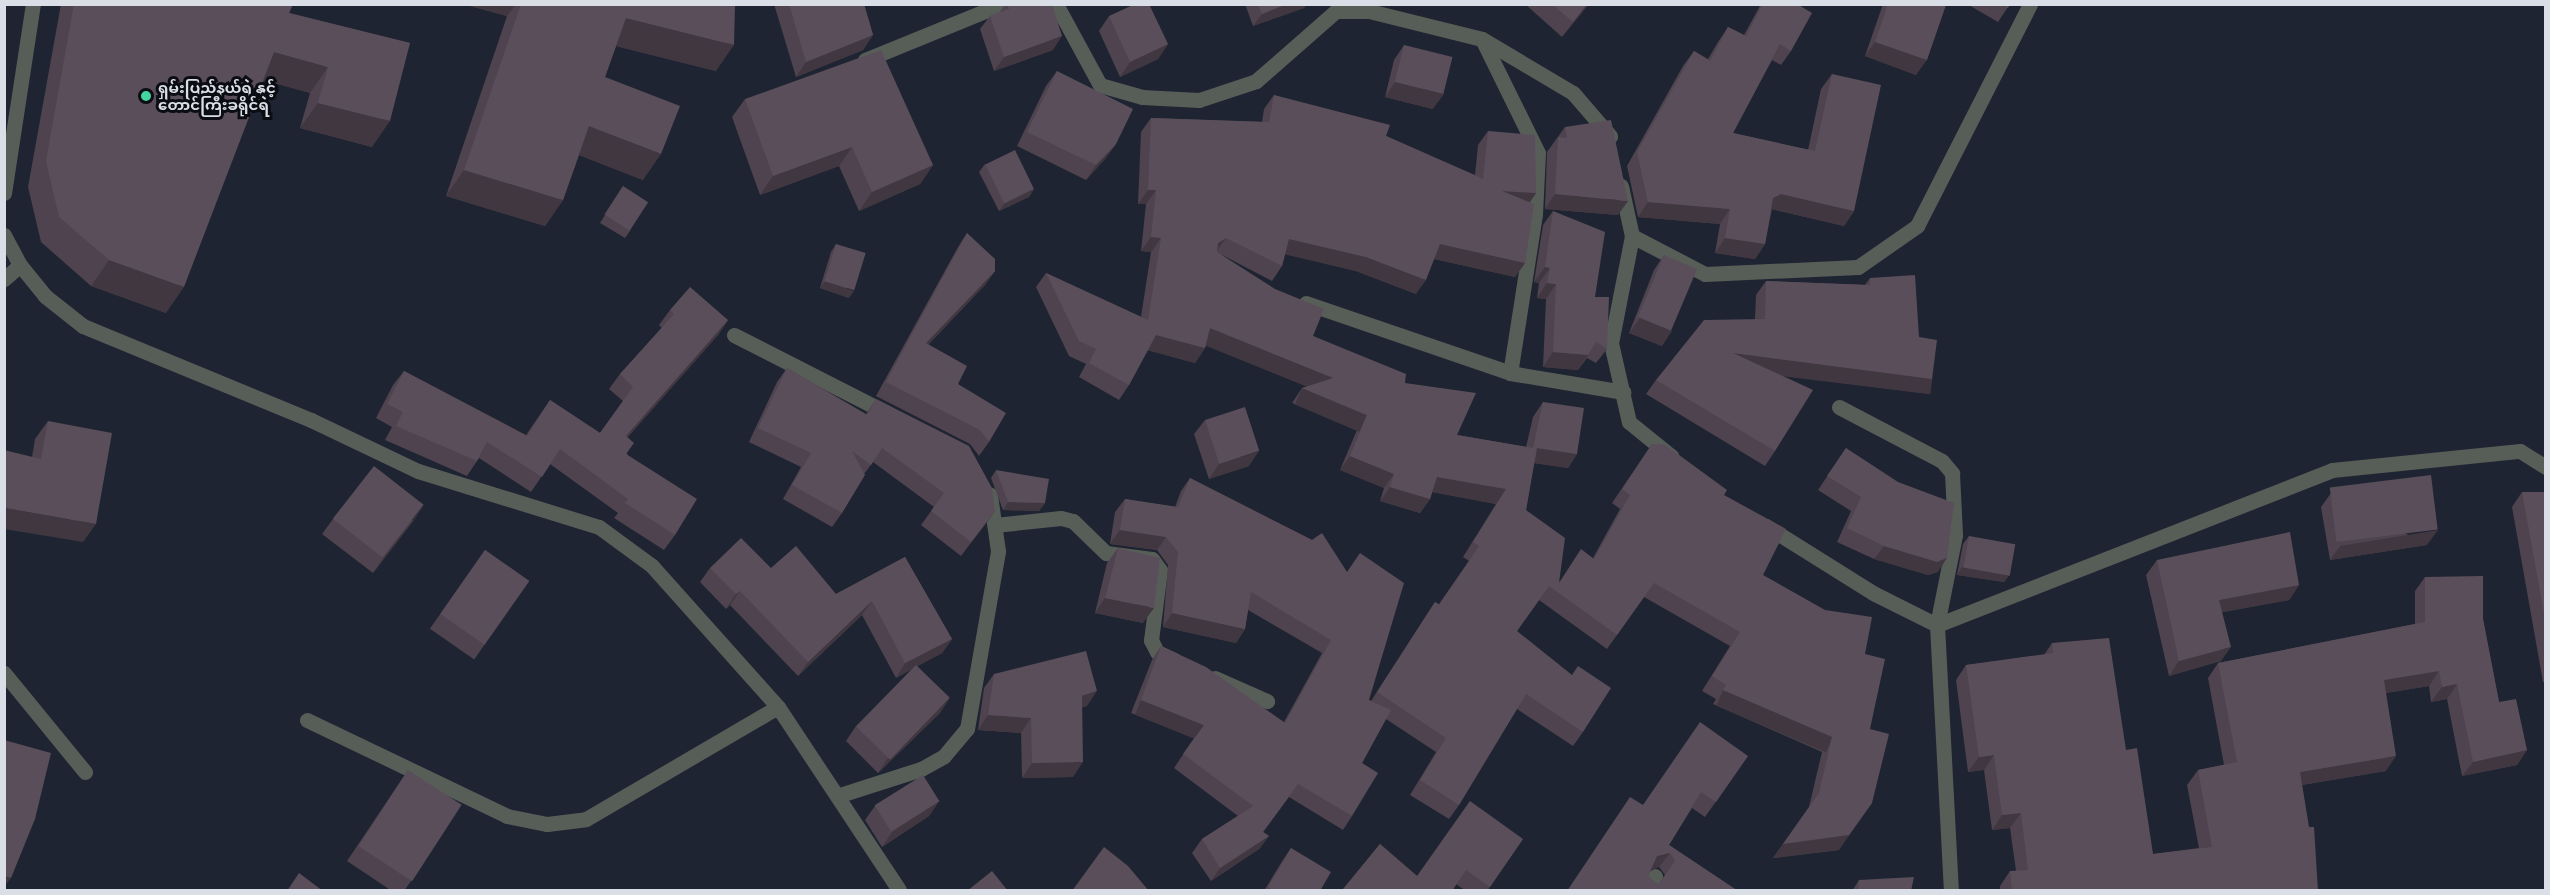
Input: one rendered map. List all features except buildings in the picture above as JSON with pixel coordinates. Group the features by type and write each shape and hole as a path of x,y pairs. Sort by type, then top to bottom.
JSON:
{"street":[{"path":"4,193 33,4"},
{"path":"848,67 1002,4"},
{"path":"1056,4 1100,85 1142,97 1199,100 1256,81 1336,11 1369,11 1482,39 1573,93 1609,129 1613,150"},
{"path":"1632,236 1705,274 1858,267 1917,226 2030,4"},
{"path":"1482,39 1538,153 1536,214 1510,373"},
{"path":"1618,172 1632,236 1611,344 1629,422 1683,466"},
{"path":"4,235 20,265 45,296 83,326 311,420 418,471 599,527 652,566 778,707 840,795 899,891"},
{"path":"4,279 20,265"},
{"path":"1288,297 1510,373 1623,392"},
{"path":"734,334 903,420"},
{"path":"1839,407 1941,461 1952,473 1955,535 1937,625 1951,891"},
{"path":"1748,514 1875,594 1937,625 2332,470 2520,451 2546,467"},
{"path":"840,795 921,770 944,756 967,729 998,551 992,499 982,480"},
{"path":"995,525 1061,518 1073,521 1106,553 1152,559 1160,570 1150,640 1157,652 1267,701"},
{"path":"4,673 85,772"},
{"path":"307,720 507,816 547,824 586,819 778,707"},
{"path":"1647,891 1655,876"}],"place":[{"name":"ရှမ်းပြည်နယ်ရဲ နှင့် တောင်ကြီးခရိုင်ရဲ","path":"146,96"}]}
